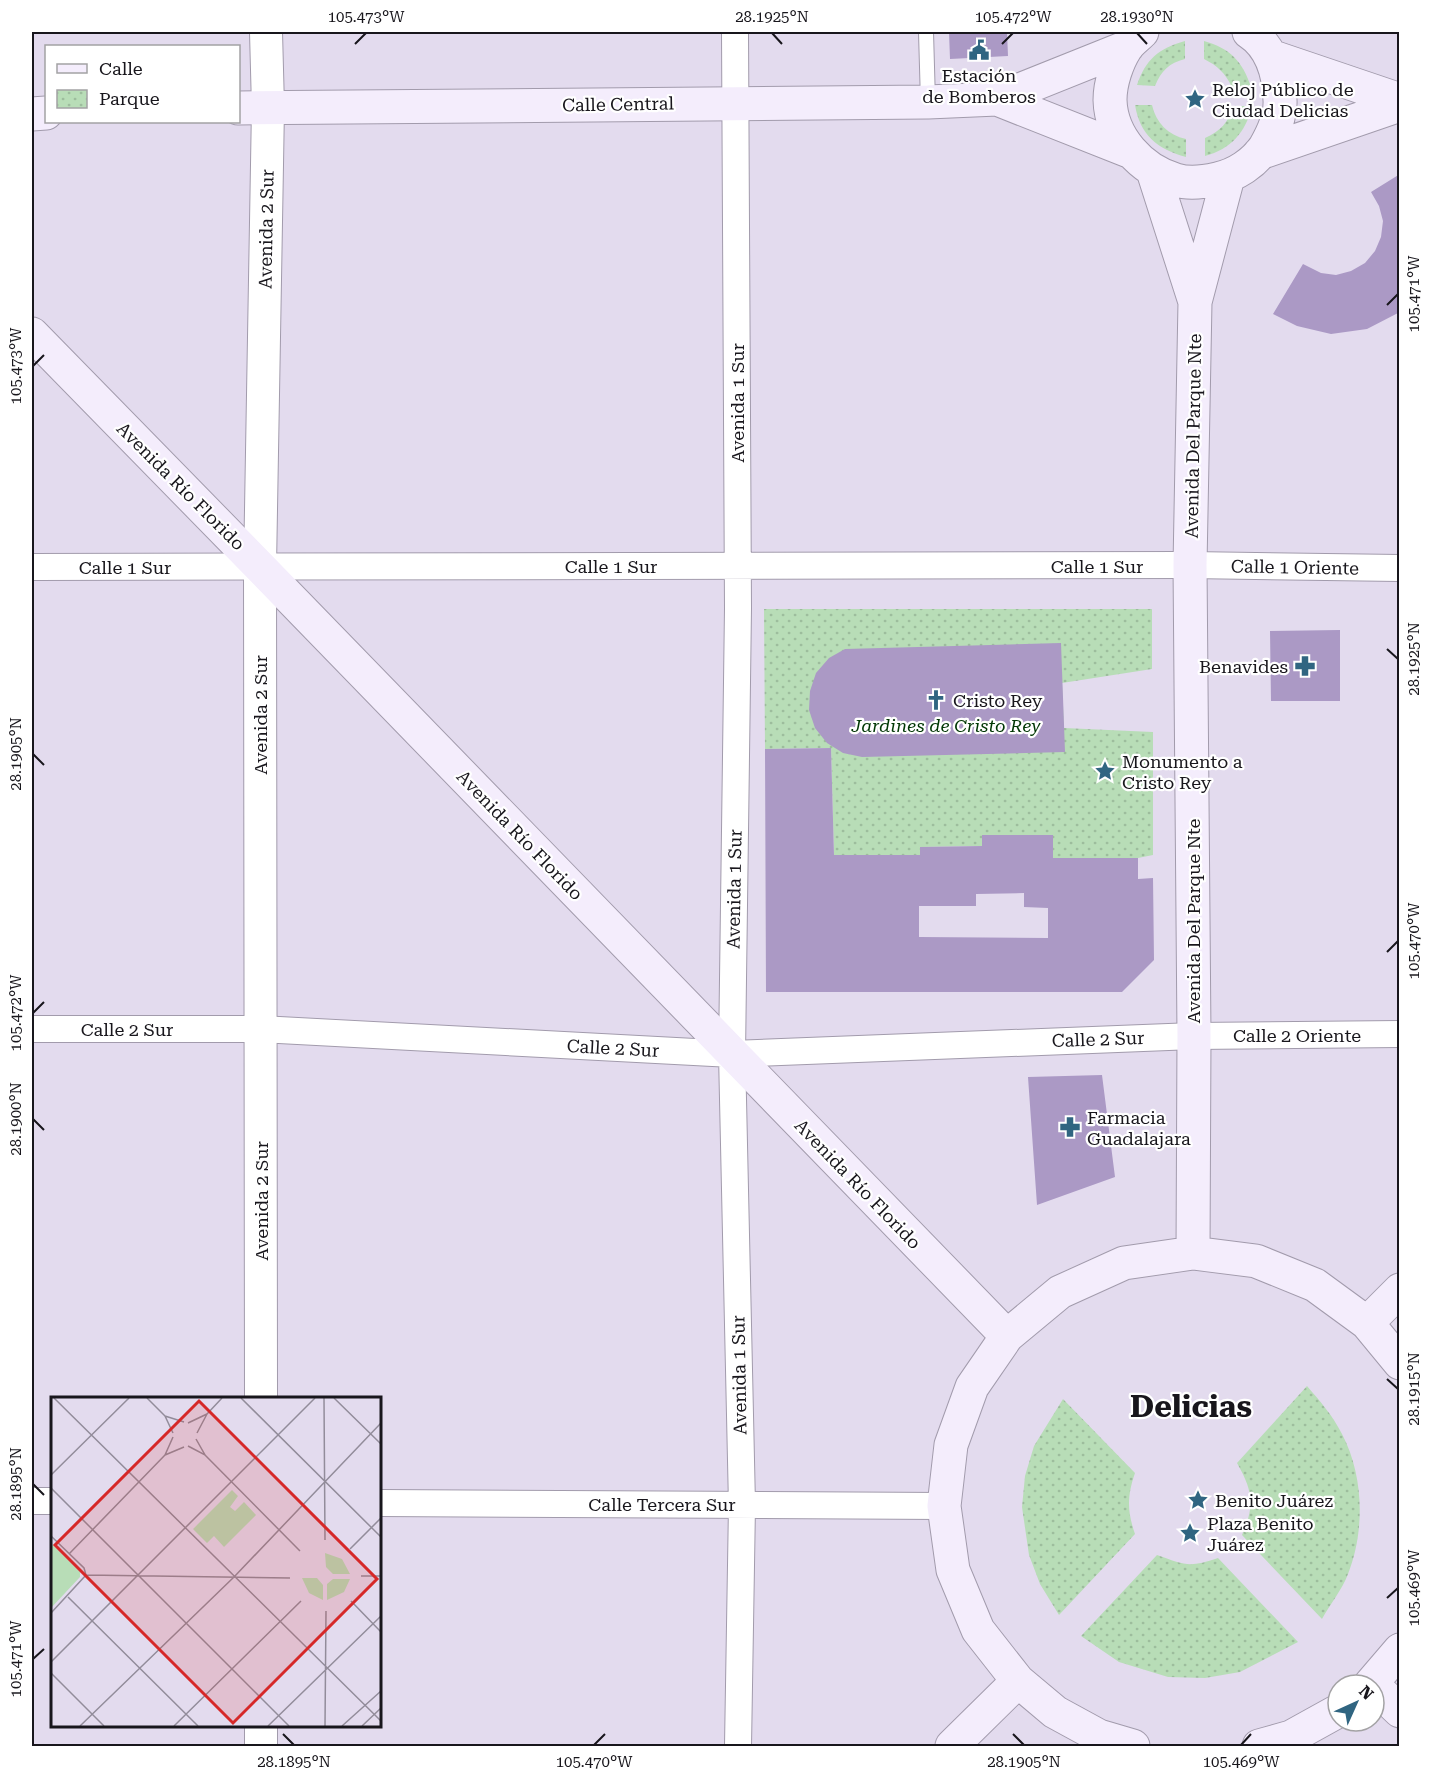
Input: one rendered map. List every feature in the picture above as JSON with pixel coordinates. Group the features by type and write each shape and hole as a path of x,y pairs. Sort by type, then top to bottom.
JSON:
{"main road":[{"path":"1256,38 1400,100"},
{"path":"997,99 1142,161 1177,180 1203,182 1228,177 1245,167 1260,153 1274,132 1281,106 1279,81 1256,38"},
{"path":"997,99 1134,39"},
{"path":"1134,39 1114,72 1110,100 1116,128 1142,161 1195,302"},
{"name":"Calle Central","path":"253,108 928,102 997,99"},
{"path":"1260,153 1400,105"},
{"path":"1195,302 1228,177"},
{"name":"Avenida Del Parque Nte","path":"1192,1253 1194,1036 1190,566 1195,302"},
{"name":"Avenida Río Florido","path":"32,334 1007,1336"},
{"path":"1133,1746 1099,1736 1055,1713 1017,1681 978,1630 952,1570 944,1506 951,1445 972,1387 1007,1336 1060,1292 1081,1282 1124,1263 1192,1253 1256,1261 1316,1285 1367,1323 1400,1363"},
{"path":"1367,1323 1400,1290"},
{"path":"1382,1673 1400,1650"},
{"path":"952,1746 1017,1681"},
{"path":"1386,1698 1400,1711"},
{"path":"1259,1746 1291,1737 1326,1718"}],"street":[{"name":"Avenida 2 Sur","path":"261,1397 260,567 253,108 266,32"},
{"name":"Avenida 1 Sur","path":"735,32 738,566 732,1054 742,1505 738,1746"},
{"name":"Calle 1 Sur","path":"32,567 1190,566"},
{"name":"Calle 1 Oriente","path":"1190,566 1400,568"},
{"name":"Calle 2 Sur","path":"32,1029 260,1029 732,1054 1194,1036"},
{"name":"Calle 2 Oriente","path":"1194,1036 1400,1034"},
{"path":"32,1501 51,1501"},
{"name":"Calle Tercera Sur","path":"381,1503 944,1506"},
{"path":"261,1727 261,1746"}],"lane":[{"path":"926,32 928,102"}],"green space":[{"path":"1185,41 1185,59 1166,68 1155,86 1137,85 1144,68 1154,56"},
{"path":"1204,41 1221,48 1234,57 1244,70 1251,87 1232,87 1221,70 1204,59"},
{"path":"1135,105 1152,105 1156,117 1168,131 1186,139 1186,157 1166,150 1146,133 1137,116"},
{"path":"1234,106 1252,106 1246,124 1230,144 1205,156 1205,138 1223,125"},
{"name":"Jardines de Cristo Rey","path":"764,609 1152,609 1152,669 1062,683 1064,728 1153,732 1153,855 1138,858 1053,858 982,835 982,846 921,847 920,855 834,855 831,748 765,749"},
{"path":"1307,1386 1342,1434 1355,1468 1360,1504 1354,1557 1345,1580 1322,1619 1242,1535 1249,1515 1250,1499 1249,1490 1237,1463"},
{"path":"1063,1399 1135,1473 1130,1489 1129,1504 1135,1534 1059,1615 1040,1584 1029,1555 1022,1507 1025,1476 1034,1446"},
{"path":"1157,1555 1187,1564 1218,1558 1298,1642 1240,1672 1205,1678 1168,1677 1119,1662 1081,1636"}],"building":[{"name":"Estación de Bomberos","path":"949,32 1007,32 1008,56 950,59"},
{"path":"1400,174 1400,311 1367,329 1331,334 1297,326 1273,314 1303,264 1321,273 1336,275 1351,271 1365,263 1375,251 1381,237 1383,221 1379,206 1371,192"},
{"name":"Benavides","path":"1340,630 1340,701 1271,701 1270,631"},
{"name":"Cristo Rey","path":"1061,643 1065,752 862,757 843,753 827,743 815,728 809,710 810,691 816,673 829,658 845,649"},
{"path":"831,748 834,855 920,855 920,847 982,846 982,835 1053,835 1053,858 1138,858 1138,879 1153,878 1154,960 1122,992 766,992 765,749","holes":["1024,893 1024,907 1048,908 1048,938 919,937 919,906 976,906 976,894"]},
{"name":"Farmacia Guadalajara","path":"1102,1075 1115,1177 1037,1205 1028,1077"}],"place":[{"name":"Estación de Bomberos","path":"979,50"},
{"name":"Reloj Público de Ciudad Delicias","path":"1195,99"},
{"name":"Benavides","path":"1305,666"},
{"name":"Cristo Rey","path":"936,700"},
{"name":"Monumento a Cristo Rey","path":"1105,771"},
{"name":"Farmacia Guadalajara","path":"1070,1127"},
{"name":"Benito Juárez","path":"1198,1500"},
{"name":"Plaza Benito Juárez","path":"1190,1533"}],"district":[{"name":"Delicias","path":"1191,1406"}]}
